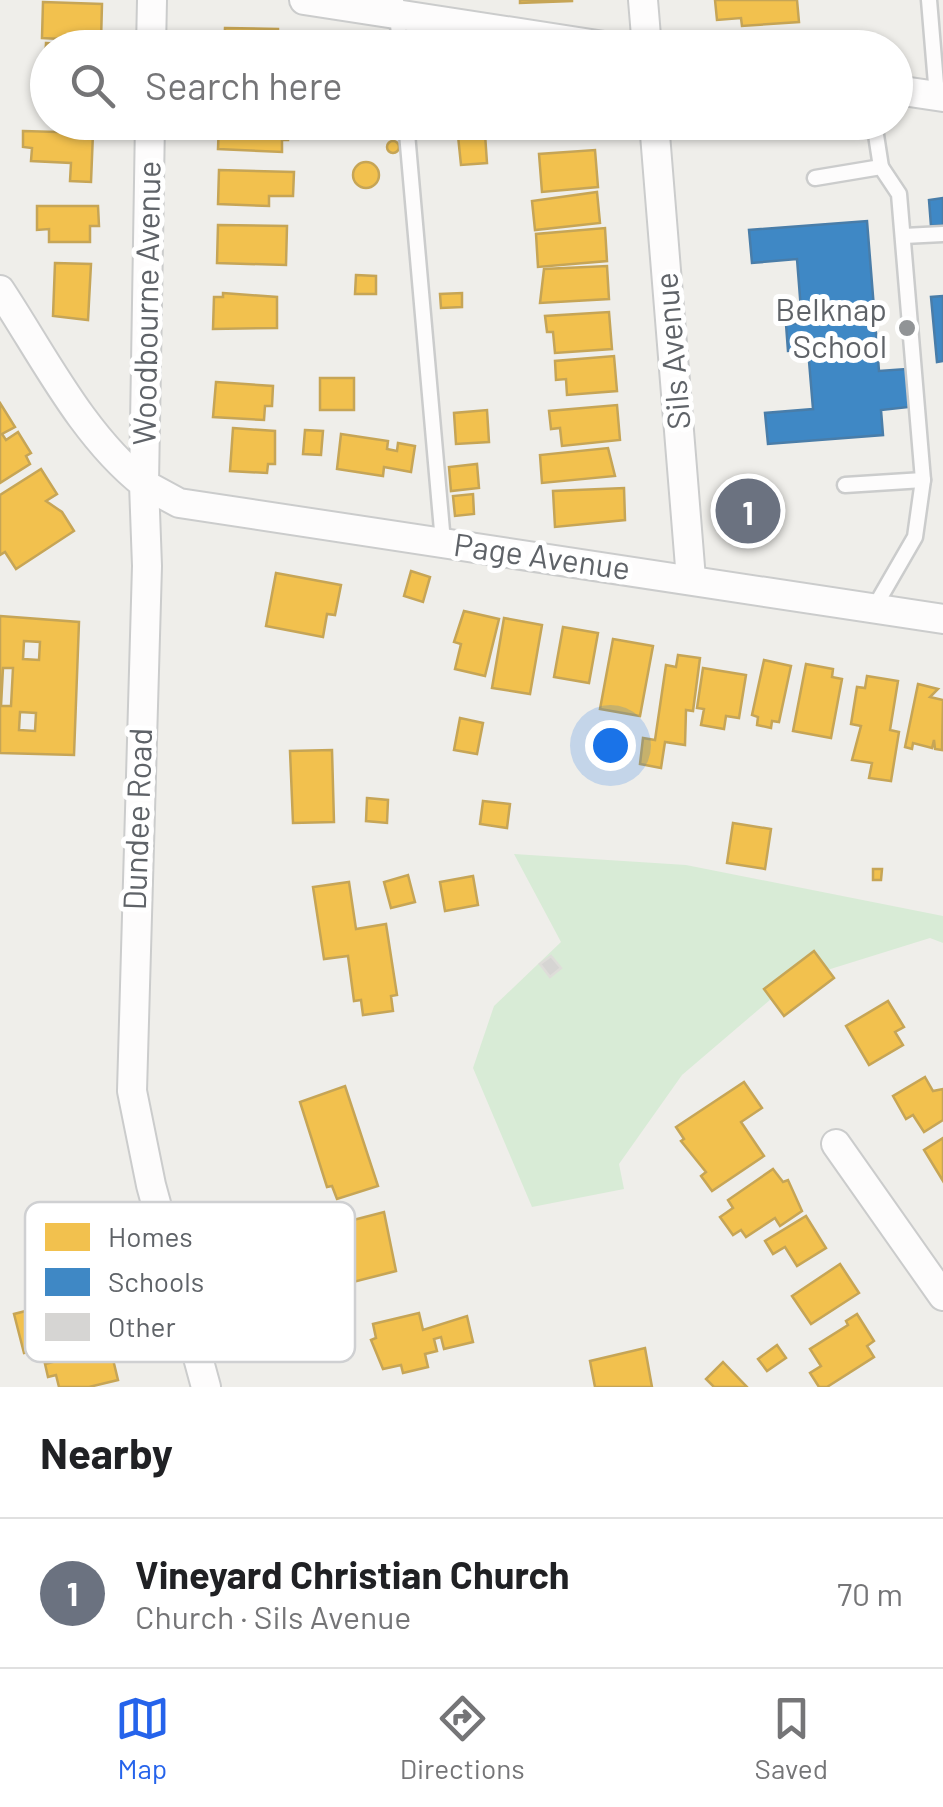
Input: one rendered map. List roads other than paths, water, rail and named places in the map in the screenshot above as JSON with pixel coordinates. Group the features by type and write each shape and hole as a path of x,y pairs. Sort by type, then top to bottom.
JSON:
{"street":[{"path":"152,0 152,30"},
{"path":"304,0 396,7 520,30"},
{"path":"644,0 646,30"},
{"path":"913,92 940,96"},
{"name":"Woodbourne Avenue","path":"144,484 150,140"},
{"name":"Sils Avenue","path":"655,140 691,580"},
{"path":"5,308 121,466 144,484"},
{"name":"Page Avenue","path":"144,484 179,503 943,619"},
{"name":"Dundee Road","path":"144,484 147,566 132,1091 155,1202"},
{"path":"836,1144 943,1296"},
{"name":"Dundee Road","path":"199,1362 206,1387"}],"lane":[{"path":"929,0 940,96"},
{"path":"408,140 443,542"},
{"path":"874,608 915,537 922,480 899,194 882,167 877,140"},
{"path":"814,178 882,167"},
{"path":"904,236 943,234"},
{"path":"844,485 922,480"}],"place":[{"name":"Belknap School","path":"907,328"},
{"name":"Vineyard Christian Church","path":"748,511"}]}
